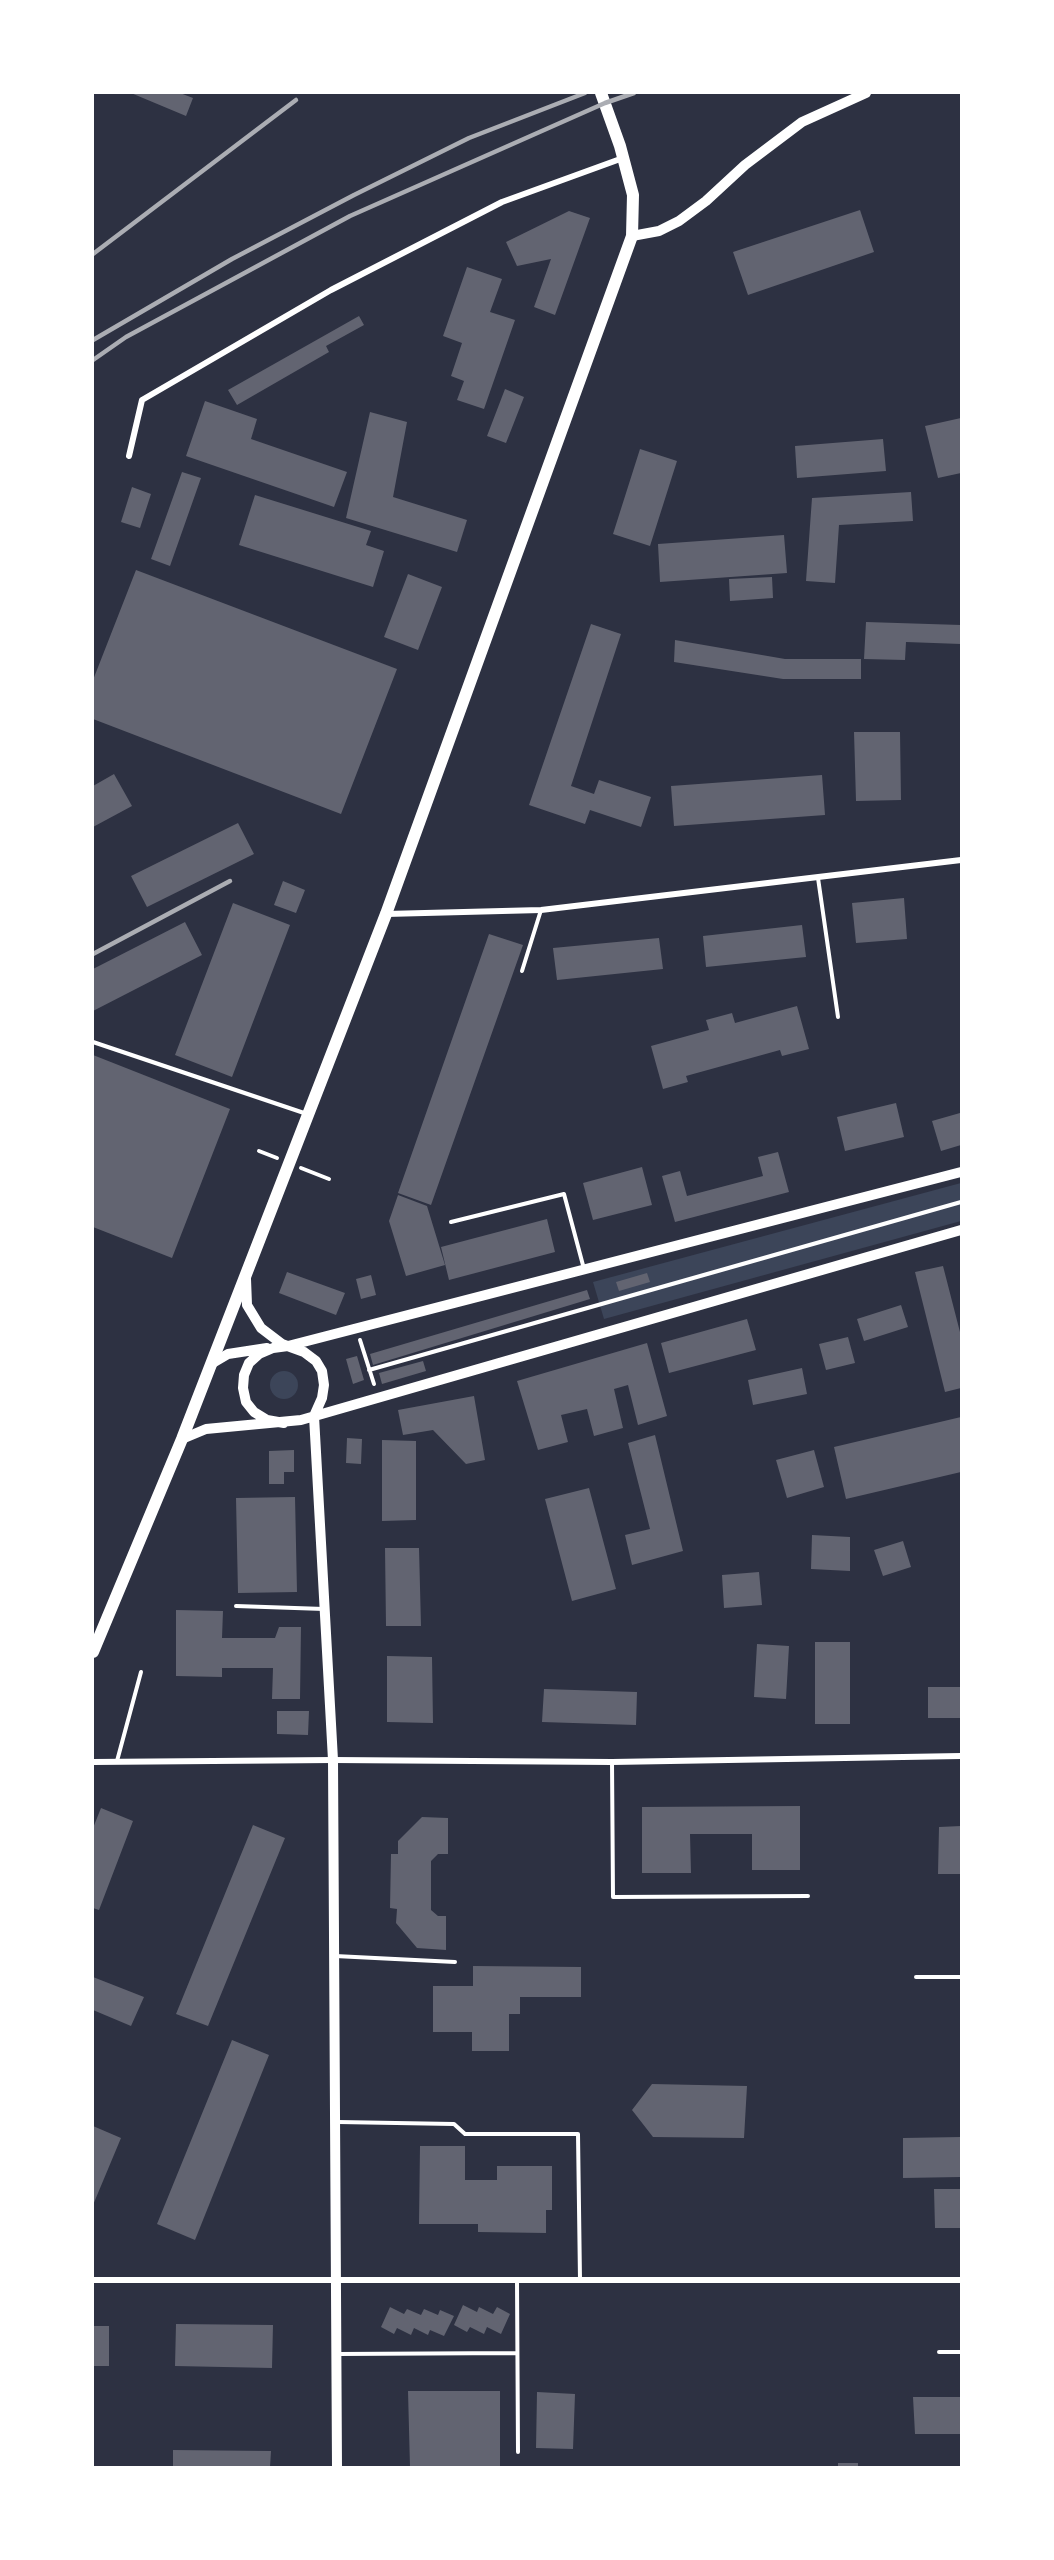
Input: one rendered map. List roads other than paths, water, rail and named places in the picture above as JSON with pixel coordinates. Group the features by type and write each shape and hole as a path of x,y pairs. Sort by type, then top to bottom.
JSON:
{"main road":[{"path":"93,1652 182,1439 387,914 632,236 633,195 601,93"}],"street":[{"path":"632,236 659,231 679,221 706,201 745,165 802,122 866,93"},
{"path":"129,456 142,400 331,290 502,202 623,158"},
{"path":"387,914 541,910 961,860"},
{"path":"211,1364 228,1354 242,1350 288,1346 961,1172"},
{"path":"182,1439 206,1429 284,1423 314,1416 961,1230"},
{"path":"246,1272 248,1305 253,1317 270,1337 304,1352 316,1361 322,1371 324,1385 322,1398 314,1416 333,1760 337,2467"},
{"path":"273,1348 259,1354 249,1363 244,1375 243,1388 246,1402 254,1412 267,1419 284,1423"},
{"path":"93,1762 333,1760 612,1762 961,1756"},
{"path":"93,2280 961,2280"}],"lane":[{"path":"818,878 838,1017"},
{"path":"522,971 541,910"},
{"path":"93,1042 308,1114"},
{"path":"451,1222 564,1194 584,1270"},
{"path":"236,1606 325,1609"},
{"path":"117,1762 141,1672"},
{"path":"612,1762 613,1897 808,1896"},
{"path":"334,1956 455,1962"},
{"path":"916,1977 961,1977"},
{"path":"336,2122 454,2124 465,2134 578,2134 580,2281"},
{"path":"517,2281 518,2452"},
{"path":"939,2352 961,2352"},
{"path":"337,2354 517,2353"}],"railway":[{"path":"93,340 232,259 354,195 469,138 585,93"},
{"path":"93,360 126,337 350,216 605,103 634,93"},
{"path":"93,254 296,100"},
{"path":"93,954 230,881"}]}
